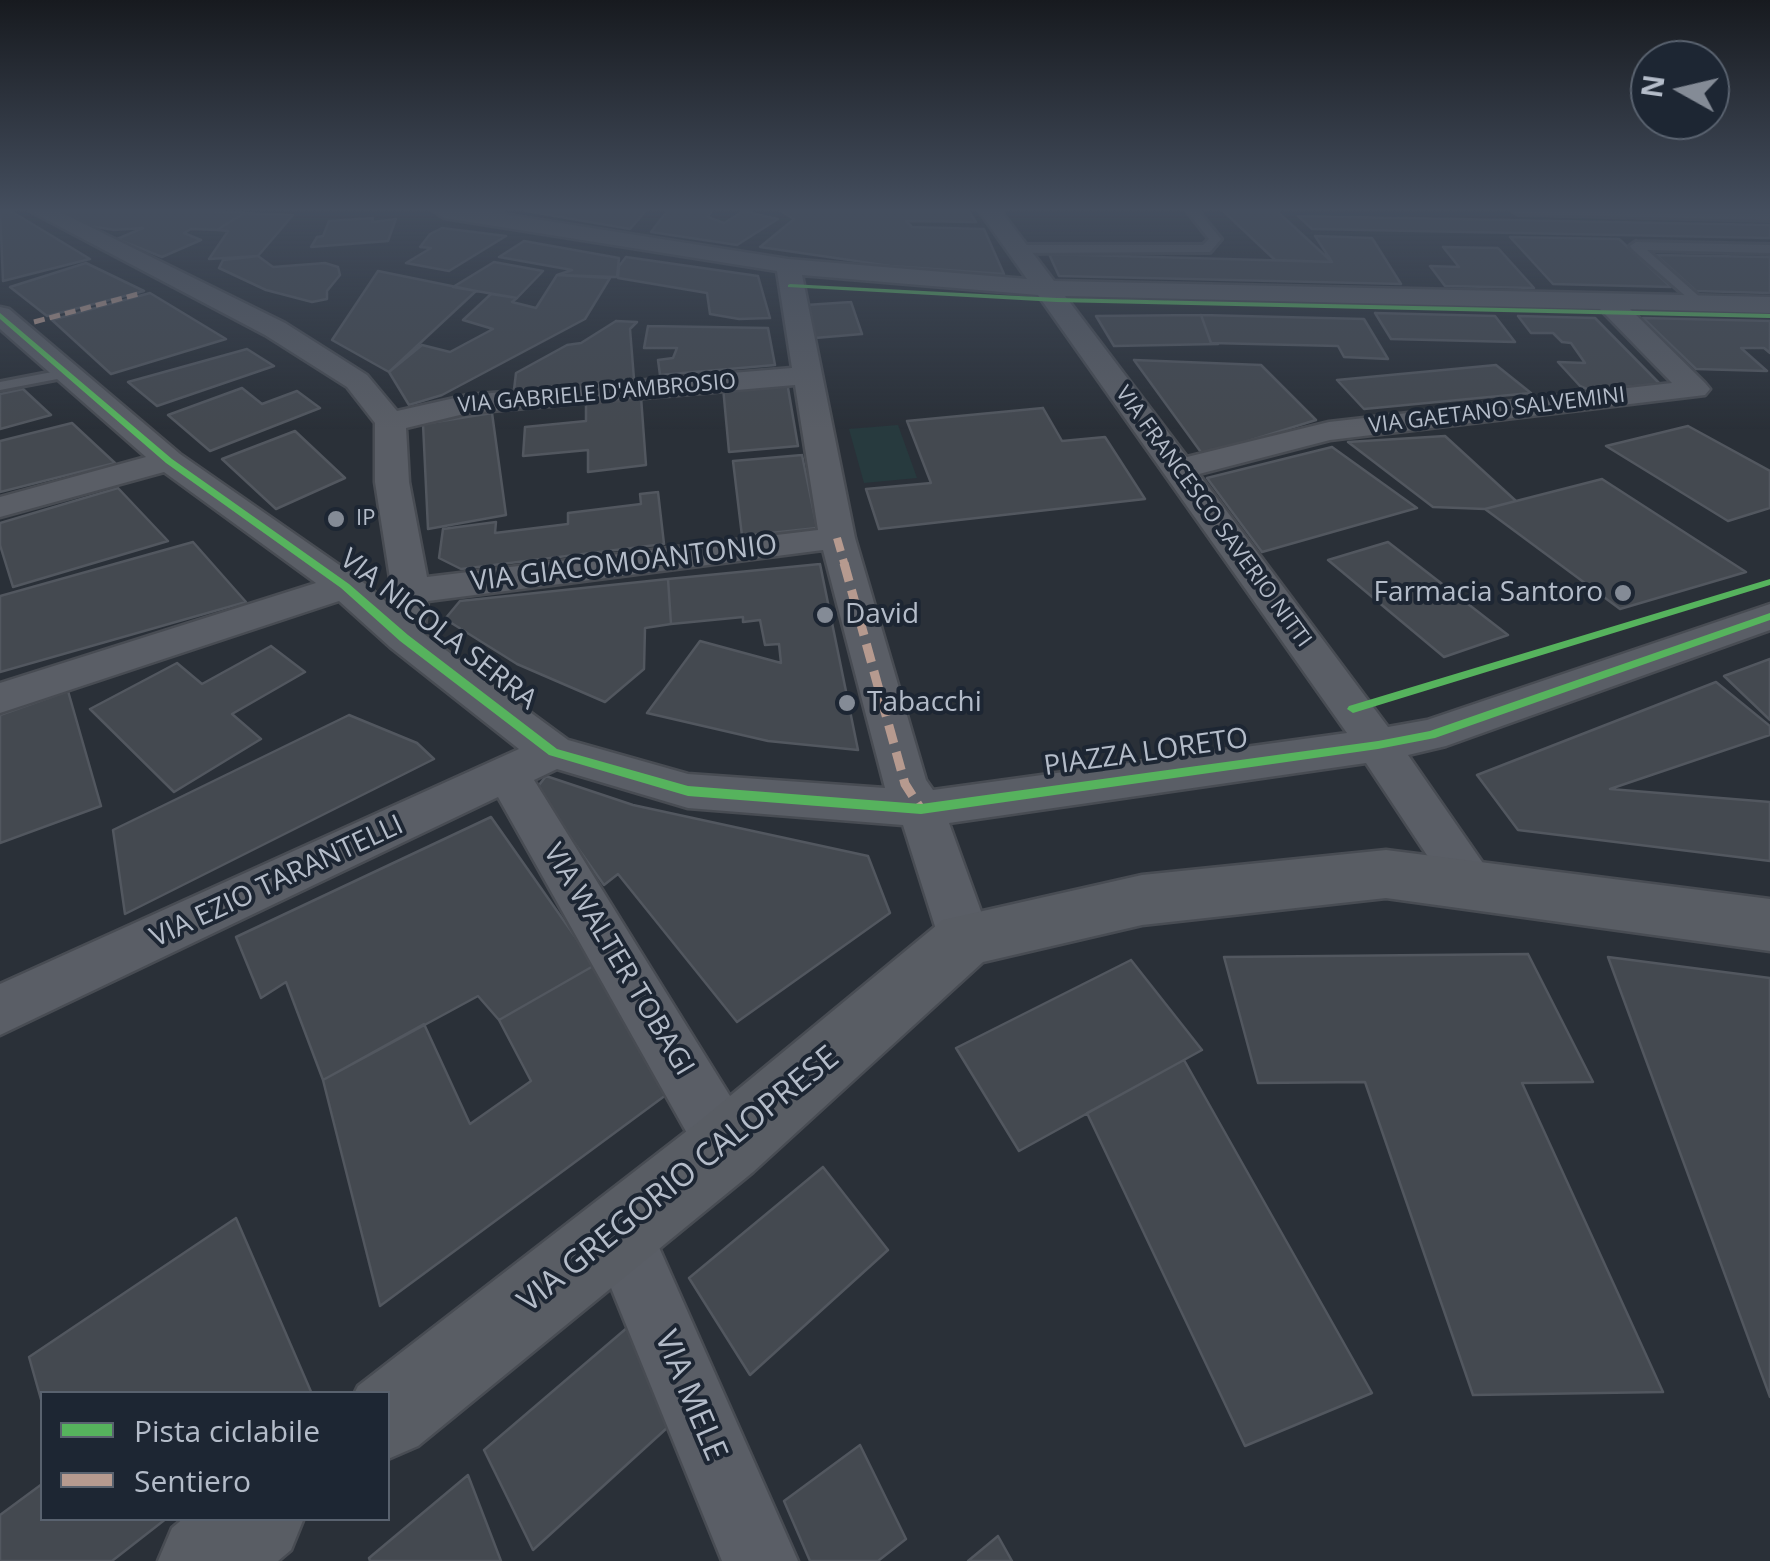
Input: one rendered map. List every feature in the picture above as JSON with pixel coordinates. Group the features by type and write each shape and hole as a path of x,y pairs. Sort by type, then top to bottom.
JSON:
{"street":[{"path":"182,284 324,357 357,380 390,422 392,482 410,591 404,638"},
{"path":"791,284 838,538 905,784 921,809 965,939 1195,892 1386,874 1471,882 1770,925"},
{"path":"999,284 1770,305"},
{"name":"VIA FRANCESCO SAVERIO NITTI","path":"1044,284 1378,745"},
{"name":"VIA GAETANO SALVEMINI","path":"1178,469 1329,430 1695,389 1606,300"},
{"name":"VIA NICOLA SERRA","path":"0,315 169,460 345,586 404,638 530,764 688,790 921,809"},
{"name":"VIA GABRIELE D'AMBROSIO","path":"390,422 468,404 806,375"},
{"path":"0,507 169,460"},
{"name":"VIA GIACOMOANTONIO","path":"410,591 838,538"},
{"path":"0,698 345,586"},
{"path":"1471,882 1378,745 1431,734 1770,616"},
{"name":"PIAZZA LORETO","path":"921,809 1378,745"},
{"name":"VIA EZIO TARANTELLI","path":"0,1010 530,764"},
{"name":"VIA WALTER TOBAGI","path":"530,764 727,1146"},
{"name":"VIA GREGORIO CALOPRESE","path":"390,1414 727,1146 965,939"},
{"name":"VIA MELE","path":"620,1231 760,1561"},
{"path":"205,1561 255,1521"}],"lane":[{"path":"1677,284 1698,303"},
{"path":"0,386 68,373"}],"green space":[{"path":"898,425 917,478 864,483 849,429"}],"building":[{"path":"129,284 144,291 47,316 10,287"},
{"path":"253,284 333,284 327,299 312,302"},
{"path":"369,284 441,284 476,291 389,372 332,340"},
{"path":"458,284 531,284 517,298 453,287"},
{"path":"551,284 606,284 585,319 442,395 409,405 389,372 422,345 450,352 493,329 463,320 491,294 517,298 512,302 536,308"},
{"path":"653,284 760,284 770,318 739,319 710,314 707,293"},
{"path":"1530,284 1534,288 1445,286"},
{"path":"1553,284 1668,284 1671,287"},
{"path":"1688,284 1770,284 1770,293 1696,291"},
{"path":"150,293 226,339 111,374 52,320"},
{"path":"851,302 862,334 815,338 806,305"},
{"path":"1375,313 1495,316 1515,342 1391,339"},
{"path":"1201,315 1211,343 1218,344 1114,346 1096,316"},
{"path":"1201,315 1364,319 1388,359 1344,357 1338,346 1211,343"},
{"path":"1518,316 1595,318 1660,384 1589,390 1580,386 1558,362 1585,363 1571,343 1562,342 1553,333 1531,333"},
{"path":"1643,318 1770,321 1770,353 1764,348 1741,348 1767,371 1696,369"},
{"path":"616,321 637,322 630,329 634,379 514,390 516,373 567,345 581,343"},
{"path":"648,326 768,328 775,365 660,375 658,360 673,358 677,348 644,348"},
{"path":"247,349 274,366 157,406 128,382"},
{"path":"1134,360 1261,365 1316,420 1203,455"},
{"path":"1496,365 1531,393 1364,409 1337,380"},
{"path":"787,382 798,446 729,452 723,387"},
{"path":"242,388 262,404 297,391 320,408 210,451 168,415"},
{"path":"23,389 51,415 0,429 0,394"},
{"path":"641,397 646,465 588,472 588,450 523,456 525,427 586,421 586,403"},
{"path":"1043,408 1062,441 1105,437 1145,499 879,529 866,489 931,483 907,421"},
{"path":"492,413 506,515 428,529 423,424"},
{"path":"72,423 115,463 0,492 0,441"},
{"path":"1688,426 1770,471 1770,508 1728,521 1606,446"},
{"path":"295,431 345,478 276,509 222,459"},
{"path":"1445,436 1516,501 1485,509 1433,507 1348,442"},
{"path":"1332,447 1417,508 1262,552 1207,478"},
{"path":"802,455 817,528 742,536 733,461"},
{"path":"1602,479 1746,572 1620,609 1485,509"},
{"path":"118,488 168,541 13,587 0,545 0,523"},
{"path":"658,492 664,544 461,569 439,558 443,529 496,522 495,533 568,524 568,513 641,504 640,494"},
{"path":"193,542 246,602 0,672 0,596"},
{"path":"1388,542 1508,635 1444,657 1328,560"},
{"path":"820,564 858,750 768,741 647,713 700,641 781,663 779,644 765,645 760,620 743,622 743,617 671,624 668,579"},
{"path":"668,579 671,624 645,628 644,669 605,702 517,664 445,619 460,601"},
{"path":"271,646 305,672 232,714 261,739 174,792 90,709 177,663 202,684"},
{"path":"1770,659 1770,720 1724,676"},
{"path":"1716,682 1770,726 1770,735 1610,789 1770,802 1770,861 1518,830 1477,775"},
{"path":"68,691 101,806 0,843 0,715"},
{"path":"349,715 417,743 434,759 125,914 113,830"},
{"path":"546,776 633,805 868,856 890,913 737,1022 618,874 604,885 536,789"},
{"path":"491,817 595,965 499,1020 478,996 323,1080 286,982 261,998 236,937"},
{"path":"1528,954 1593,1082 1522,1083 1663,1392 1473,1395 1365,1082 1258,1083 1224,957"},
{"path":"1608,957 1770,978 1770,1397"},
{"path":"1131,960 1202,1050 1019,1151 956,1048"},
{"path":"595,965 670,1092 380,1306 323,1080 424,1024 470,1124 531,1081 499,1020"},
{"path":"1184,1060 1372,1393 1245,1446 1087,1113"},
{"path":"823,1167 888,1250 750,1375 689,1278"},
{"path":"236,1218 311,1391 40,1391 40,1396 29,1357"},
{"path":"635,1321 690,1407 533,1550 484,1450"},
{"path":"860,1445 906,1539 878,1561 810,1561 784,1501"},
{"path":"468,1475 501,1561 370,1561 369,1558"},
{"path":"40,1485 40,1521 163,1521 112,1561 0,1561 0,1515"},
{"path":"998,1536 1012,1561 968,1561"}],"marked path":[{"path":"34,322 142,293"},
{"path":"837,538 905,784 921,809"}],"cycle path":[{"path":"790,286 1057,300 1770,316"},
{"path":"0,315 169,461 345,586 404,638 553,752 688,791 921,809 1378,745 1431,735 1770,616"},
{"path":"1353,709 1770,582"}],"place":[{"name":"IP","path":"336,519"},
{"name":"Farmacia Santoro","path":"1623,593"},
{"name":"David","path":"825,615"},
{"name":"Tabacchi","path":"847,703"}]}
